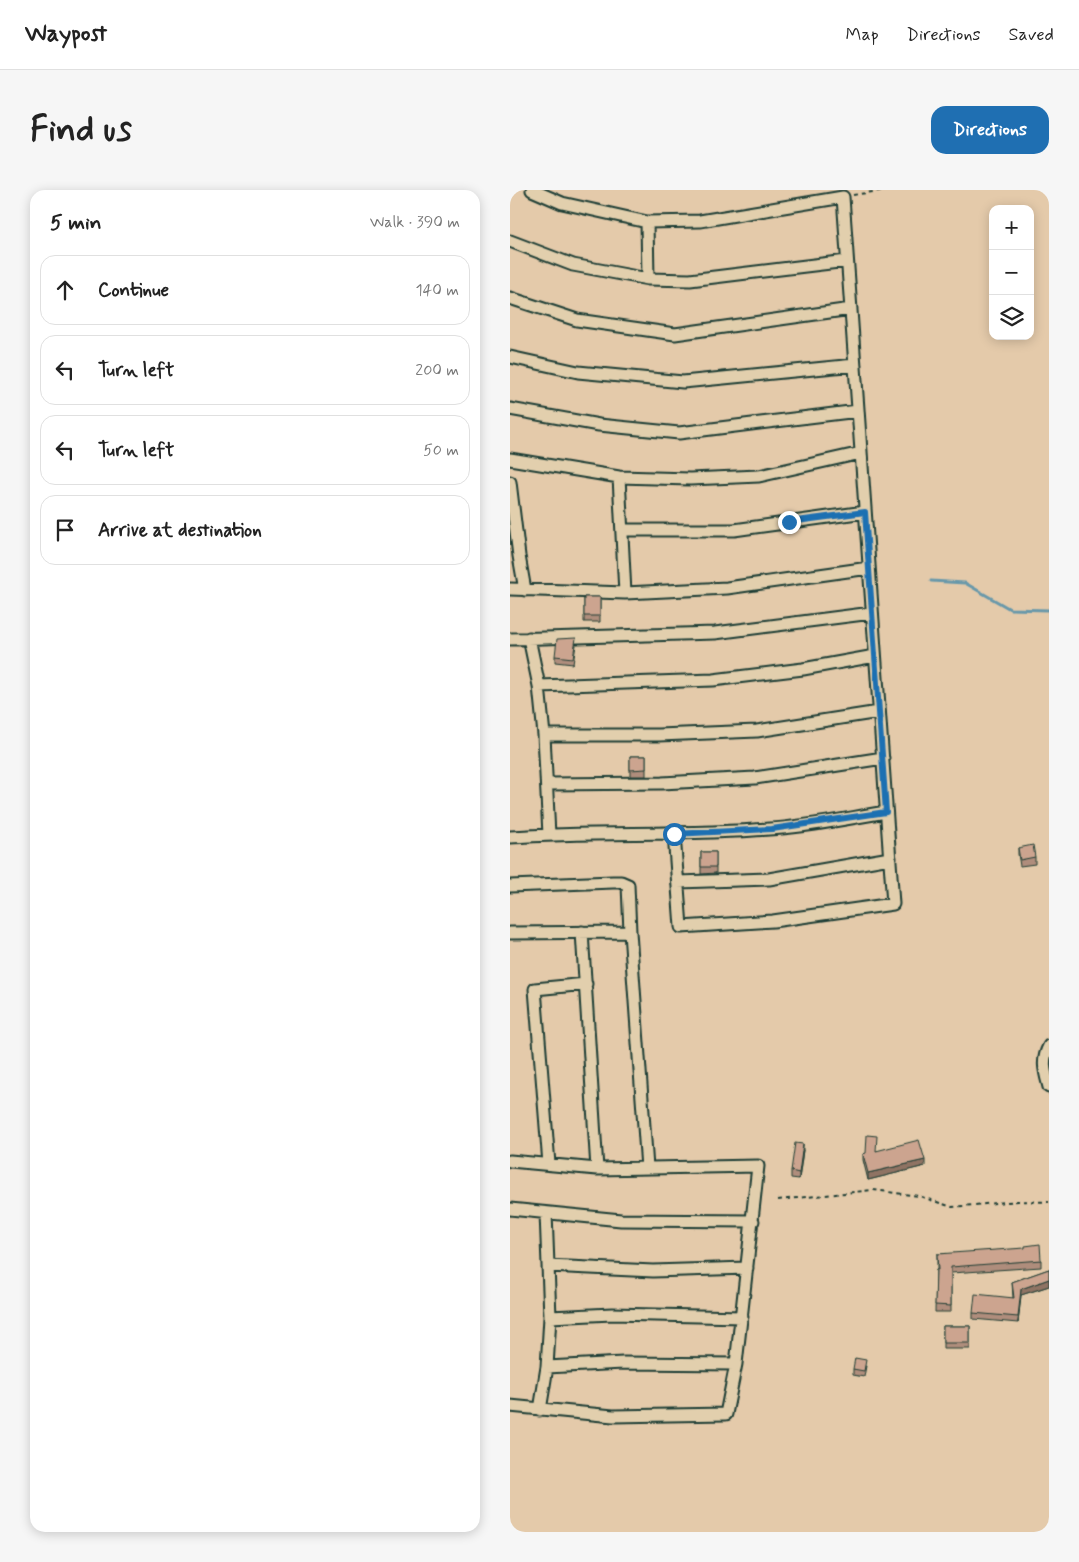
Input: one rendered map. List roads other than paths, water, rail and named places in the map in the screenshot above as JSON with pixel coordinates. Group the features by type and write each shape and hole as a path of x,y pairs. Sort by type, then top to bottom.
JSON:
{"street":[{"path":"532,190 562,203 647,222 700,221 843,197 893,904 773,921 681,927 674,834"},
{"path":"647,222 648,279"},
{"path":"510,241 574,265 648,279 690,280 847,261"},
{"path":"510,298 577,320 675,334 851,309"},
{"path":"510,357 578,372 683,382 855,365"},
{"path":"510,409 599,424 679,433 858,411"},
{"path":"510,459 619,477 690,479 759,476 861,453"},
{"path":"619,477 625,593"},
{"path":"510,482 525,590"},
{"path":"622,530 734,530 865,512"},
{"path":"510,589 625,593 727,588 869,568"},
{"path":"510,639 714,633 872,613"},
{"path":"529,638 539,686 544,735 549,834"},
{"path":"539,686 713,680 803,669 875,656"},
{"path":"544,735 756,731 879,712"},
{"path":"546,784 662,783 755,778 882,758"},
{"path":"510,837 549,834 674,834 772,829 886,812"},
{"path":"678,882 769,879 890,858"},
{"path":"510,886 621,882 628,885 647,1168"},
{"path":"582,932 597,1169"},
{"path":"510,933 630,932"},
{"path":"549,1164 535,988 586,984"},
{"path":"1049,1046 1044,1055 1044,1066 1049,1086"},
{"path":"510,1161 597,1169 758,1166 736,1364 726,1414 613,1416 510,1406"},
{"path":"510,1209 621,1220 753,1221"},
{"path":"540,1410 547,1367 550,1317 546,1213"},
{"path":"548,1266 653,1271 747,1268"},
{"path":"550,1317 612,1314 742,1317"},
{"path":"547,1367 624,1363 736,1364"}],"waterway":[{"path":"931,581 965,583 1010,609 1049,610"}]}
